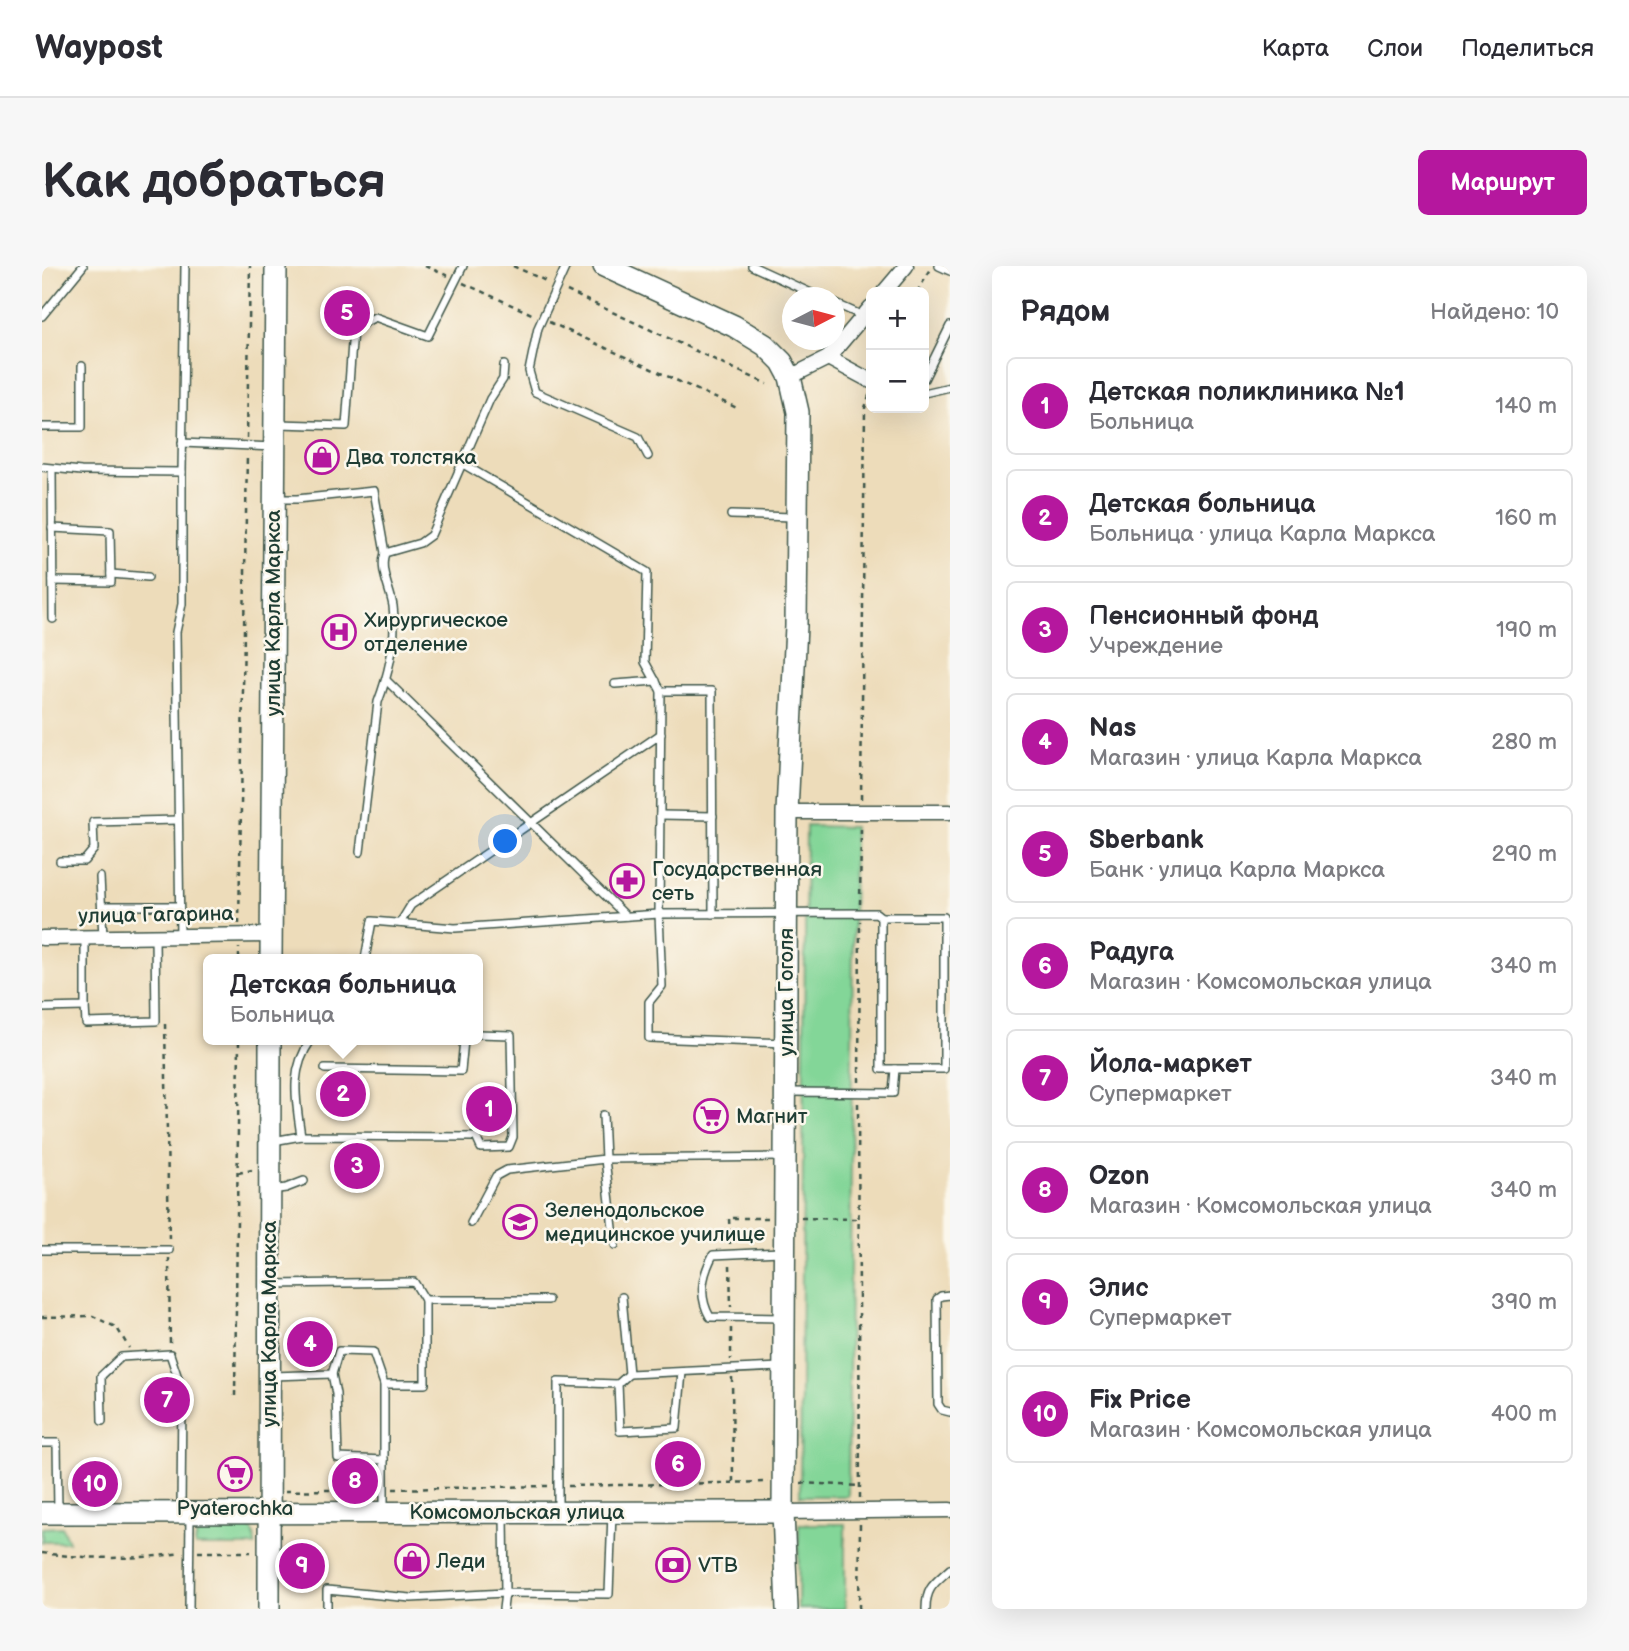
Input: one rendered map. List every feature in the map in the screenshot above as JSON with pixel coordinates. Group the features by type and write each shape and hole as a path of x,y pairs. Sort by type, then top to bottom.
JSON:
{"street":[{"name":"улица Карла Маркса","path":"271,954 276,266"},
{"path":"604,266 734,326 765,345 782,362 790,376 828,358 866,313"},
{"path":"888,287 906,266"},
{"path":"828,358 866,378"},
{"name":"улица Гоголя","path":"787,1609 783,1512 778,1482 784,1366 786,812 796,626 797,412 790,376"},
{"path":"786,812 950,812"},
{"name":"улица Гагарина","path":"42,938 271,935"},
{"name":"улица Карла Маркса","path":"269,1609 270,1045"},
{"name":"Комсомольская улица","path":"50,1513 950,1510"}],"lane":[{"path":"42,316 83,266"},
{"path":"180,936 176,632 182,604 185,266"},
{"path":"275,424 346,426 353,329 375,317 428,336 463,266"},
{"path":"566,266 542,319 528,371 535,392 638,437 648,456"},
{"path":"752,266 798,287"},
{"path":"939,266 950,271"},
{"path":"845,306 866,312"},
{"path":"929,369 950,326"},
{"path":"384,553 420,543 431,535 490,399 503,379 504,365"},
{"path":"42,427 82,427 82,366"},
{"path":"929,392 950,387"},
{"path":"182,443 275,447"},
{"path":"463,464 647,572 645,662 661,691 659,914 662,986 649,1002 649,1038 786,1043"},
{"path":"42,467 52,470 182,472"},
{"path":"52,470 53,619"},
{"path":"274,499 374,492 384,553 382,561 393,605 394,647 378,702 360,852"},
{"path":"731,515 796,517"},
{"path":"52,528 110,531 111,575 111,582 53,581"},
{"path":"111,575 148,577"},
{"path":"386,680 626,916"},
{"path":"615,684 656,681"},
{"path":"661,691 712,691 713,914"},
{"path":"400,923 411,905 661,734"},
{"path":"660,814 713,816"},
{"path":"60,861 84,861 94,849 93,822 178,820"},
{"path":"100,877 103,937"},
{"path":"102,906 180,906"},
{"path":"366,954 372,921 456,928 659,914 860,913 881,917 944,917 944,1069 881,1069 881,917"},
{"path":"85,937 86,1023 156,1021 155,936"},
{"path":"42,1008 85,1007"},
{"path":"269,1142 301,1136 475,1137 481,1148 509,1147 513,1137 511,1035 483,1034"},
{"path":"301,1136 294,1089 300,1055 307,1045"},
{"path":"325,1069 461,1071 464,1045"},
{"path":"785,1092 893,1093 894,1069"},
{"path":"603,1115 604,1159 615,1245"},
{"path":"471,1223 496,1176 507,1170 604,1159 785,1157"},
{"path":"270,1190 286,1188 304,1181"},
{"path":"42,1250 169,1250"},
{"path":"784,1318 710,1317 703,1304 703,1275 713,1255 785,1251"},
{"path":"270,1284 414,1282 425,1300 425,1384 384,1384"},
{"path":"950,1295 937,1299 938,1402 942,1410 950,1412"},
{"path":"622,1297 629,1374"},
{"path":"425,1300 548,1300"},
{"path":"384,1460 338,1458 336,1394 332,1374 339,1351 373,1352 384,1384 384,1460 384,1512"},
{"path":"102,1421 101,1376 121,1357 170,1354 182,1390 186,1513 191,1552 188,1609"},
{"path":"558,1512 558,1382 618,1384 629,1374 784,1366"},
{"path":"618,1384 620,1431 677,1428 682,1372"},
{"path":"269,1376 332,1374"},
{"path":"42,1443 57,1443 50,1513"},
{"path":"503,1609 505,1512"},
{"path":"327,1609 327,1590 411,1598 505,1593 609,1594 612,1512"},
{"path":"926,1609 926,1595 930,1588 950,1569"}],"path":[{"path":"239,954 250,266"},
{"path":"425,266 737,408"},
{"path":"513,266 767,384"},
{"path":"920,287 932,266"},
{"path":"859,1609 860,913 866,403"},
{"path":"165,1018 170,1354"},
{"path":"235,1396 239,1045"},
{"path":"729,1218 733,1483"},
{"path":"42,1317 93,1316 117,1328 135,1356"},
{"path":"284,1491 778,1482 860,1486"},
{"path":"42,1553 89,1559 146,1558 191,1552 253,1552"}],"green space":[{"path":"806,826 854,827 848,1496 800,1496"},
{"path":"211,1521 248,1524 254,1533 255,1546 195,1546 198,1530"},
{"path":"799,1524 845,1524 845,1609 798,1609"},
{"path":"62,1527 68,1542 42,1542 42,1528"}],"place":[{"name":"Sberbank","path":"347,313"},
{"name":"Два толстяка","path":"322,457"},
{"name":"Хирургическое отделение","path":"339,632"},
{"name":"Государственная сеть","path":"627,881"},
{"name":"Детская больница","path":"343,1094"},
{"name":"Детская поликлиника №1","path":"489,1109"},
{"name":"Магнит","path":"711,1116"},
{"name":"Пенсионный фонд","path":"357,1166"},
{"name":"Зеленодольское медицинское училище","path":"520,1222"},
{"name":"Nas","path":"310,1344"},
{"name":"Йола-маркет","path":"167,1400"},
{"name":"Радуга","path":"678,1464"},
{"name":"Pyaterochka","path":"235,1474"},
{"name":"Ozon","path":"355,1481"},
{"name":"Fix Price","path":"95,1484"},
{"name":"Леди","path":"412,1561"},
{"name":"VTB","path":"673,1565"},
{"name":"Элис","path":"302,1566"}]}
